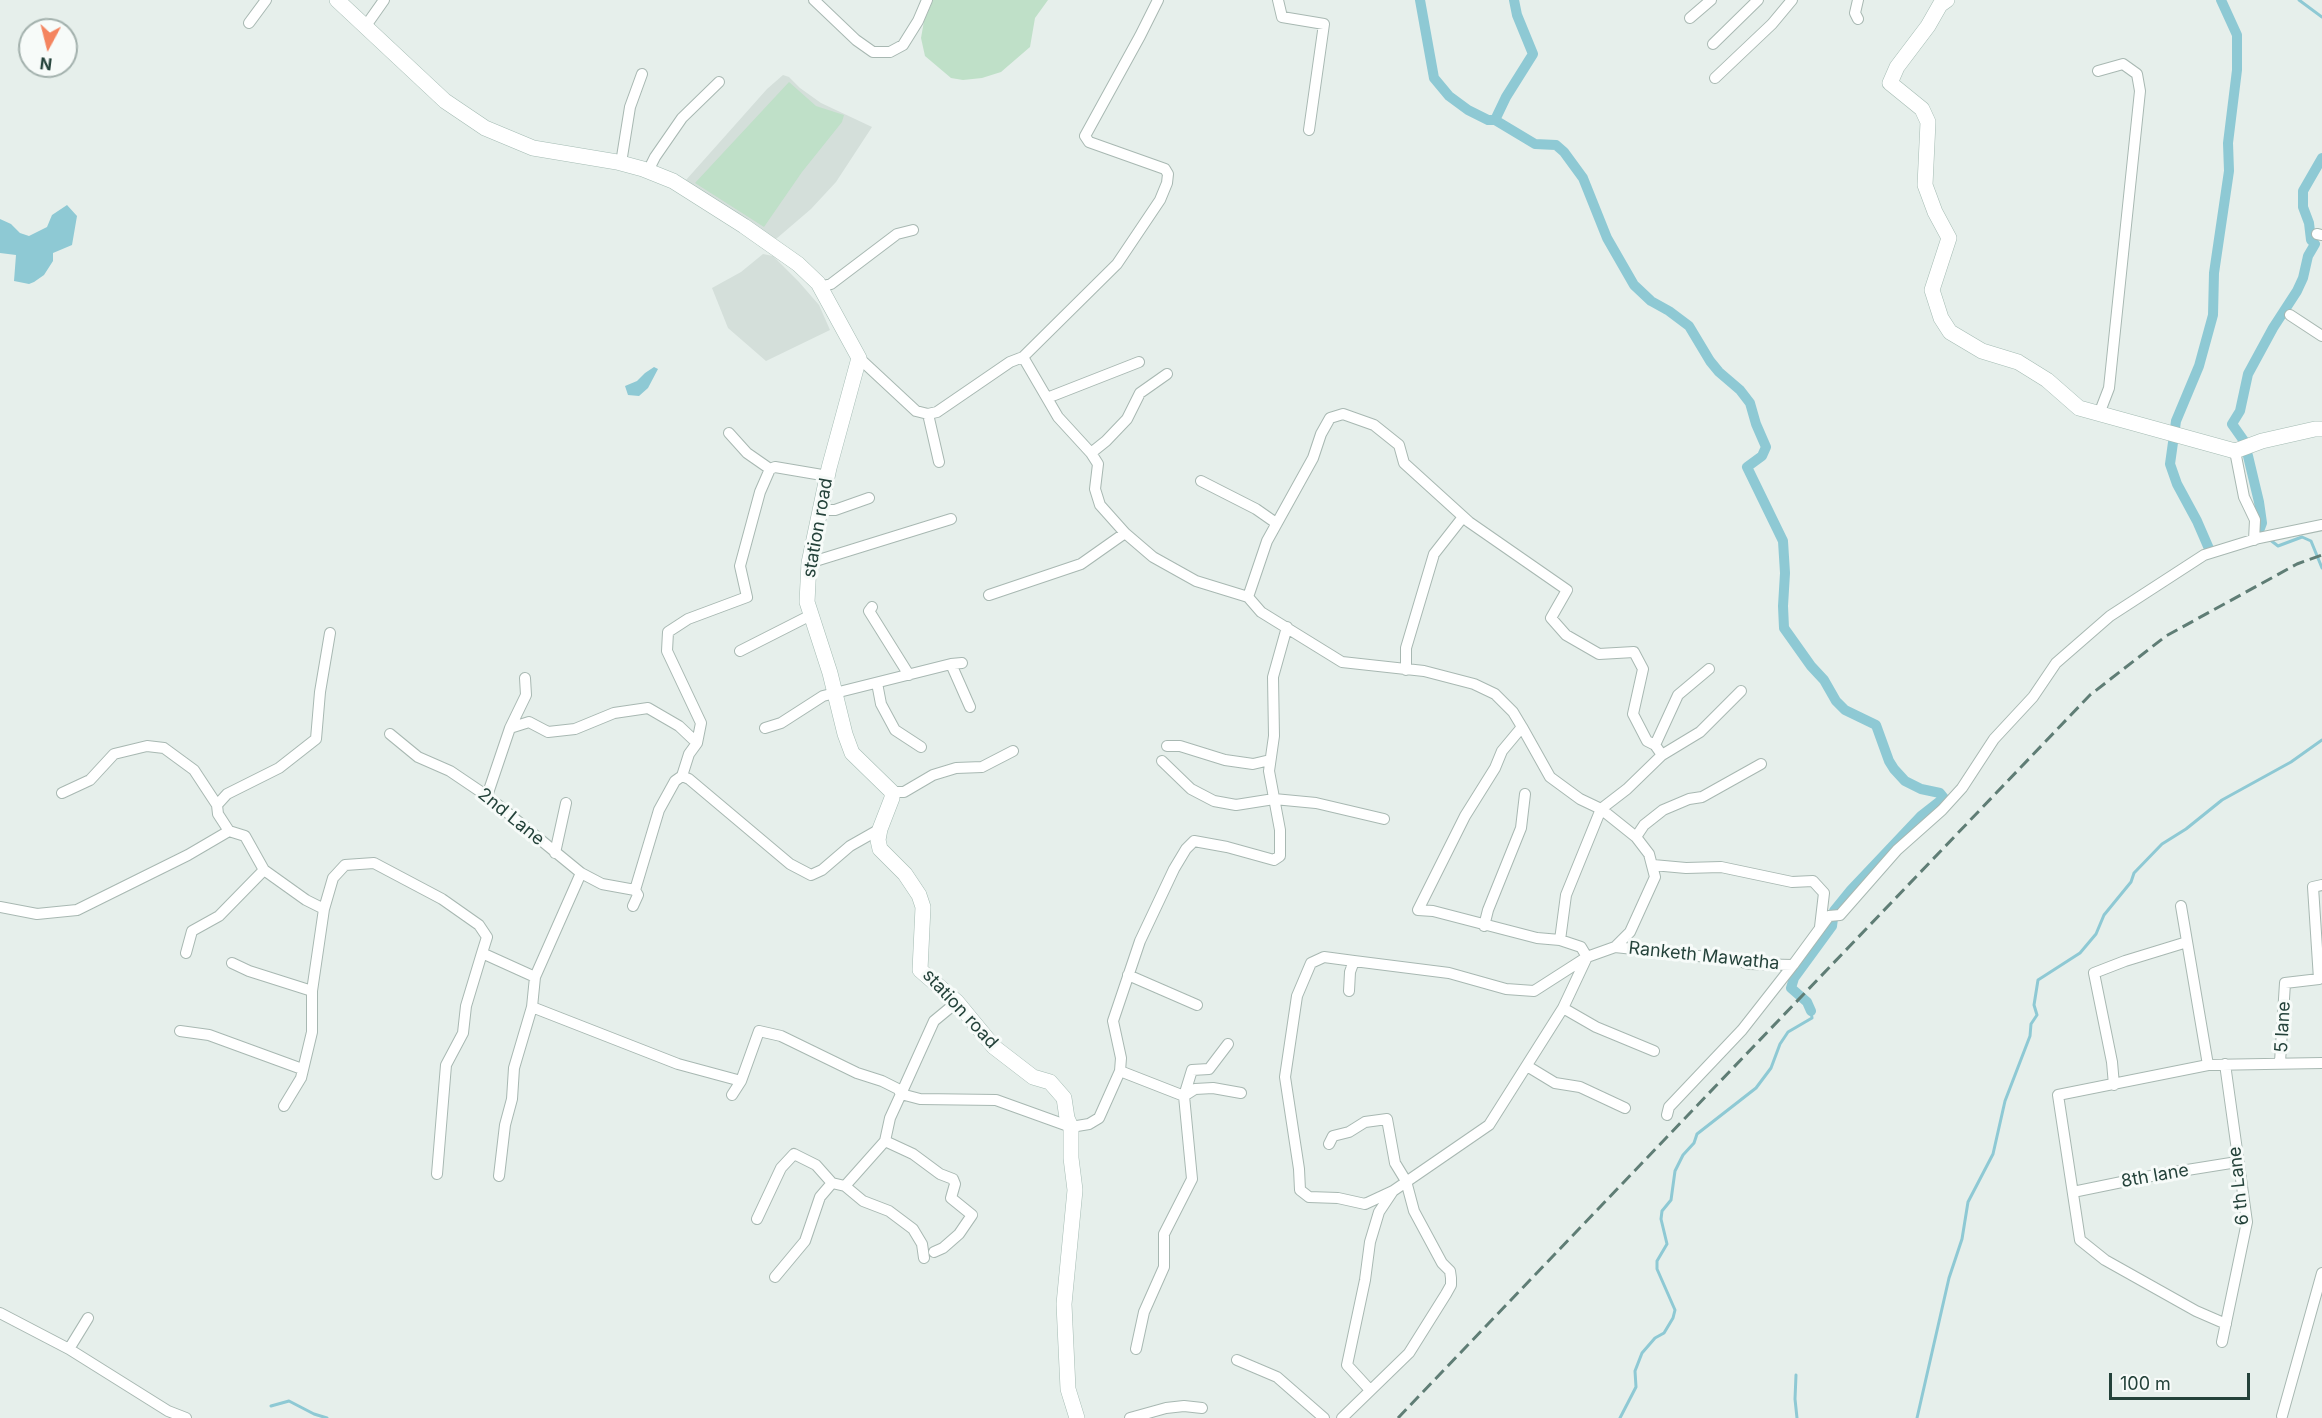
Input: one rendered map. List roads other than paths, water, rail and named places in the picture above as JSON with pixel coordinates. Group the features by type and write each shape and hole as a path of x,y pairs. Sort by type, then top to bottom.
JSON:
{"street":[{"path":"249,23 266,0"},
{"path":"337,0 445,101 485,128 532,148 621,163 648,171 673,181 744,226 798,264 820,287 859,358 916,411 928,414 937,412 1010,362 1023,357 1117,264 1160,200 1167,183 1168,174 1165,168 1089,142 1084,136 1158,0"},
{"path":"365,27 384,0"},
{"path":"814,0 856,40 873,52 890,52 903,45 918,21 927,0"},
{"path":"1278,0 1282,16 1324,24 1309,130"},
{"path":"1690,18 1711,0"},
{"path":"1713,44 1758,0"},
{"path":"1715,78 1772,24 1792,0"},
{"path":"1858,0 1855,13 1858,20"},
{"path":"1947,0 1940,5 1928,26 1897,67 1890,83 1922,109 1928,122 1925,185 1935,212 1949,238 1932,290 1941,318 1950,332 1982,351 2018,362 2047,380 2079,408 2235,451 2262,441 2322,429"},
{"path":"2098,70 2123,64 2137,74 2140,91 2109,388 2099,414"},
{"path":"621,163 630,106 642,74"},
{"path":"648,171 682,118 719,82"},
{"path":"820,287 831,284 897,234 913,230"},
{"path":"2290,315 2322,336"},
{"path":"1023,357 1058,417 1098,464 1095,489 1100,505 1125,533 1153,557 1196,581 1248,597 1261,612 1342,662 1424,671 1474,684 1495,694 1513,712 1550,777 1580,799 1600,808 1636,837 1649,854 1653,865 1655,877 1630,932 1615,947 1587,957 1534,991 1506,989 1449,973 1324,957 1311,963 1297,996 1285,1077 1300,1190 1309,1197 1338,1198 1365,1204 1393,1191 1489,1125 1563,1008 1587,957"},
{"name":"station road","path":"859,358 820,510 809,564 807,602 852,753 892,792"},
{"path":"1047,398 1139,362"},
{"path":"1091,453 1128,419 1140,393 1167,374"},
{"path":"928,414 939,462"},
{"path":"1248,597 1267,541 1313,458 1321,434 1330,418 1343,414 1374,425 1399,445 1404,463 1466,520 1567,590 1551,618 1566,635 1599,654 1634,652 1643,669 1634,714 1647,741 1655,745 1662,755"},
{"path":"729,433 747,453 770,469"},
{"path":"2235,451 2244,497 2255,520 2257,539"},
{"path":"633,906 638,896 635,890 659,810 675,781 682,776 689,754 697,743 701,723 667,651 668,632 688,619 747,597 740,566 760,492 770,469 775,467 828,476"},
{"path":"1201,481 1256,509 1276,523"},
{"path":"820,510 835,510 869,498"},
{"path":"809,564 951,519"},
{"path":"1406,670 1406,648 1434,554 1466,520"},
{"path":"1667,1115 1669,1107 1742,1030 1794,965 1820,928 1835,916 1897,850 1942,810 1962,788 1994,739 2033,697 2056,663 2110,616 2204,555 2257,539 2322,525"},
{"path":"989,595 1081,564 1125,533"},
{"path":"872,607 869,611 909,675"},
{"path":"740,651 811,615"},
{"path":"732,1095 741,1081 759,1031 781,1036 857,1073 882,1081 898,1089 901,1094 920,1099 996,1100 1071,1127 1089,1124 1099,1118 1120,1071 1121,1058 1113,1021 1140,941 1186,849 1194,841 1274,860 1280,855 1280,830 1269,771 1274,736 1273,677 1287,627"},
{"path":"217,805 227,794 279,768 316,739 320,692 330,633"},
{"path":"765,728 780,723 823,696 956,664 970,707"},
{"path":"1655,745 1678,695 1709,669"},
{"path":"487,796 510,728 526,695 525,678"},
{"path":"877,683 881,704 895,730 921,747"},
{"path":"1560,940 1566,896 1600,808 1627,789 1662,755 1700,732 1741,691"},
{"path":"510,728 529,722 548,732 575,729 614,713 648,708 679,726 697,743"},
{"path":"1522,728 1502,751 1495,768 1465,816 1418,910 1433,911 1537,938 1560,940 1581,947 1587,957"},
{"name":"2nd Lane","path":"390,734 418,757 450,771 487,796 581,873 602,884 635,890"},
{"path":"62,793 90,780 114,754 147,746 164,748 194,770 217,805 218,814 229,831 245,836 264,870 306,900 324,909"},
{"path":"1167,747 1180,746 1225,760 1253,764 1270,760"},
{"path":"682,776 689,779 790,864 811,875 822,870 850,846 880,829 892,798 892,792 904,792 933,775 956,768 982,767 1013,751"},
{"path":"1162,761 1191,789 1214,801 1236,805 1274,799 1316,803 1384,819"},
{"path":"1636,837 1644,825 1663,810 1689,799 1702,797 1761,764"},
{"path":"1484,926 1488,910 1521,828 1525,794"},
{"path":"555,853 566,803"},
{"name":"station road","path":"880,829 878,840 880,849 905,874 919,894 923,907 920,970 957,1002 994,1047 1033,1077 1050,1082 1064,1098 1071,1127 1071,1158 1075,1190 1064,1304 1068,1389 1077,1418"},
{"path":"0,907 37,914 77,910 188,855 229,831"},
{"path":"284,1106 301,1078 312,1032 312,991 324,909 333,878 345,864 374,863 442,899 479,925 487,937 466,1006 464,1033 446,1065 437,1174"},
{"path":"1653,865 1686,868 1720,867 1792,882 1813,881 1824,893 1820,928"},
{"path":"186,953 192,931 219,916 264,870"},
{"path":"499,1176 505,1125 512,1099 514,1068 532,1007 535,977 581,873"},
{"name":"5 lane","path":"2280,1062 2285,983 2319,980 2313,886 2322,885"},
{"path":"2181,906 2208,1065"},
{"path":"2114,1085 2112,1062 2094,973 2187,942"},
{"name":"Ranketh Mawatha","path":"1615,947 1735,960 1749,964 1794,965"},
{"path":"482,953 535,977"},
{"path":"1349,991 1350,972 1354,961"},
{"path":"232,963 249,971 312,991"},
{"path":"1128,975 1197,1005"},
{"path":"845,1186 885,1141 890,1118 934,1021 957,1002"},
{"path":"532,1007 678,1064 741,1081"},
{"path":"1563,1008 1596,1027 1654,1051"},
{"path":"180,1031 209,1035 302,1070"},
{"path":"1136,1349 1144,1312 1164,1267 1164,1234 1192,1179 1184,1096 1192,1070 1209,1069 1228,1044"},
{"path":"2226,1324 2196,1311 2105,1260 2080,1240 2058,1095 2208,1065 2322,1063"},
{"name":"6 th Lane","path":"2222,1342 2247,1222 2225,1064"},
{"path":"1527,1066 1555,1083 1580,1087 1625,1108"},
{"path":"1120,1071 1184,1096"},
{"path":"1184,1096 1195,1089 1213,1088 1241,1094"},
{"path":"1329,1144 1333,1136 1349,1132 1365,1122 1387,1119 1395,1163 1406,1180 1414,1211 1442,1263 1450,1271 1451,1285 1409,1353 1342,1418"},
{"path":"757,1219 781,1168 794,1154 816,1165 832,1183 845,1186 863,1201 889,1211 913,1229 929,1255 943,1248 959,1234 972,1215 951,1198 955,1184 952,1179 940,1174 913,1154 885,1141"},
{"name":"8th lane","path":"2073,1192 2237,1162"},
{"path":"775,1277 805,1241 820,1197 832,1183"},
{"path":"1370,1390 1347,1365 1365,1280 1370,1242 1379,1212 1393,1191"},
{"path":"2282,1416 2322,1273"},
{"path":"0,1313 69,1349 165,1414 186,1418"},
{"path":"69,1349 88,1318"},
{"path":"1237,1360 1277,1377 1324,1418"},
{"path":"1130,1418 1166,1408 1184,1406 1202,1408"}],"water":[{"path":"67,205 77,216 72,245 53,253 53,261 44,275 34,282 29,284 14,281 16,255 0,253 0,219 11,224 20,233 29,236 47,227 52,215"},
{"path":"654,367 658,369 648,388 639,396 628,395 625,386 637,381"}],"waterway":[{"path":"1420,0 1434,78 1449,96 1468,110 1488,120 1495,120"},
{"path":"1514,0 1517,15 1533,54 1506,97 1495,120 1535,144 1556,145 1564,152 1583,178 1607,238 1634,285 1651,301 1689,326 1710,361 1750,403 1766,447 1762,456 1747,467 1783,541 1784,628 1824,680 1836,701 1845,710 1876,725 1889,761 1905,781 1921,789 1940,793 1944,798 1921,816 1834,911 1832,926 1794,978 1791,988 1807,1002 1811,1011"},
{"path":"2210,551 2177,484 2170,464 2176,421 2199,366 2213,315 2214,273 2229,171 2228,143 2237,70 2237,35 2221,0"},
{"path":"2299,0 2322,17"},
{"path":"2259,531 2262,523 2259,502 2248,456 2244,441 2232,424 2240,411 2248,374 2273,328 2297,291 2303,278 2308,256 2315,244 2311,240 2309,223 2303,207 2303,191 2322,158"},
{"path":"2269,539 2278,546 2302,537 2311,541 2322,568"},
{"path":"1917,1418 1949,1278 1962,1239 1968,1202 1993,1154 2005,1101 2030,1036 2031,1024 2037,1015 2034,1005 2038,980 2080,953 2096,934 2104,915 2131,882 2134,873 2162,844 2186,829 2222,800 2291,762 2322,740"},
{"path":"1620,1418 1636,1387 1635,1371 1642,1353 1655,1338 1664,1333 1675,1310 1657,1269 1657,1261 1667,1244 1661,1219 1662,1211 1671,1200 1675,1171 1683,1155 1694,1143 1697,1134 1756,1088 1771,1068 1780,1044 1788,1032 1812,1018 1811,1011"},
{"path":"1796,1375 1797,1418"},
{"path":"271,1406 289,1401 327,1418"}],"railway":[{"path":"1398,1418 2090,695 2166,636 2297,564 2322,555"}]}
